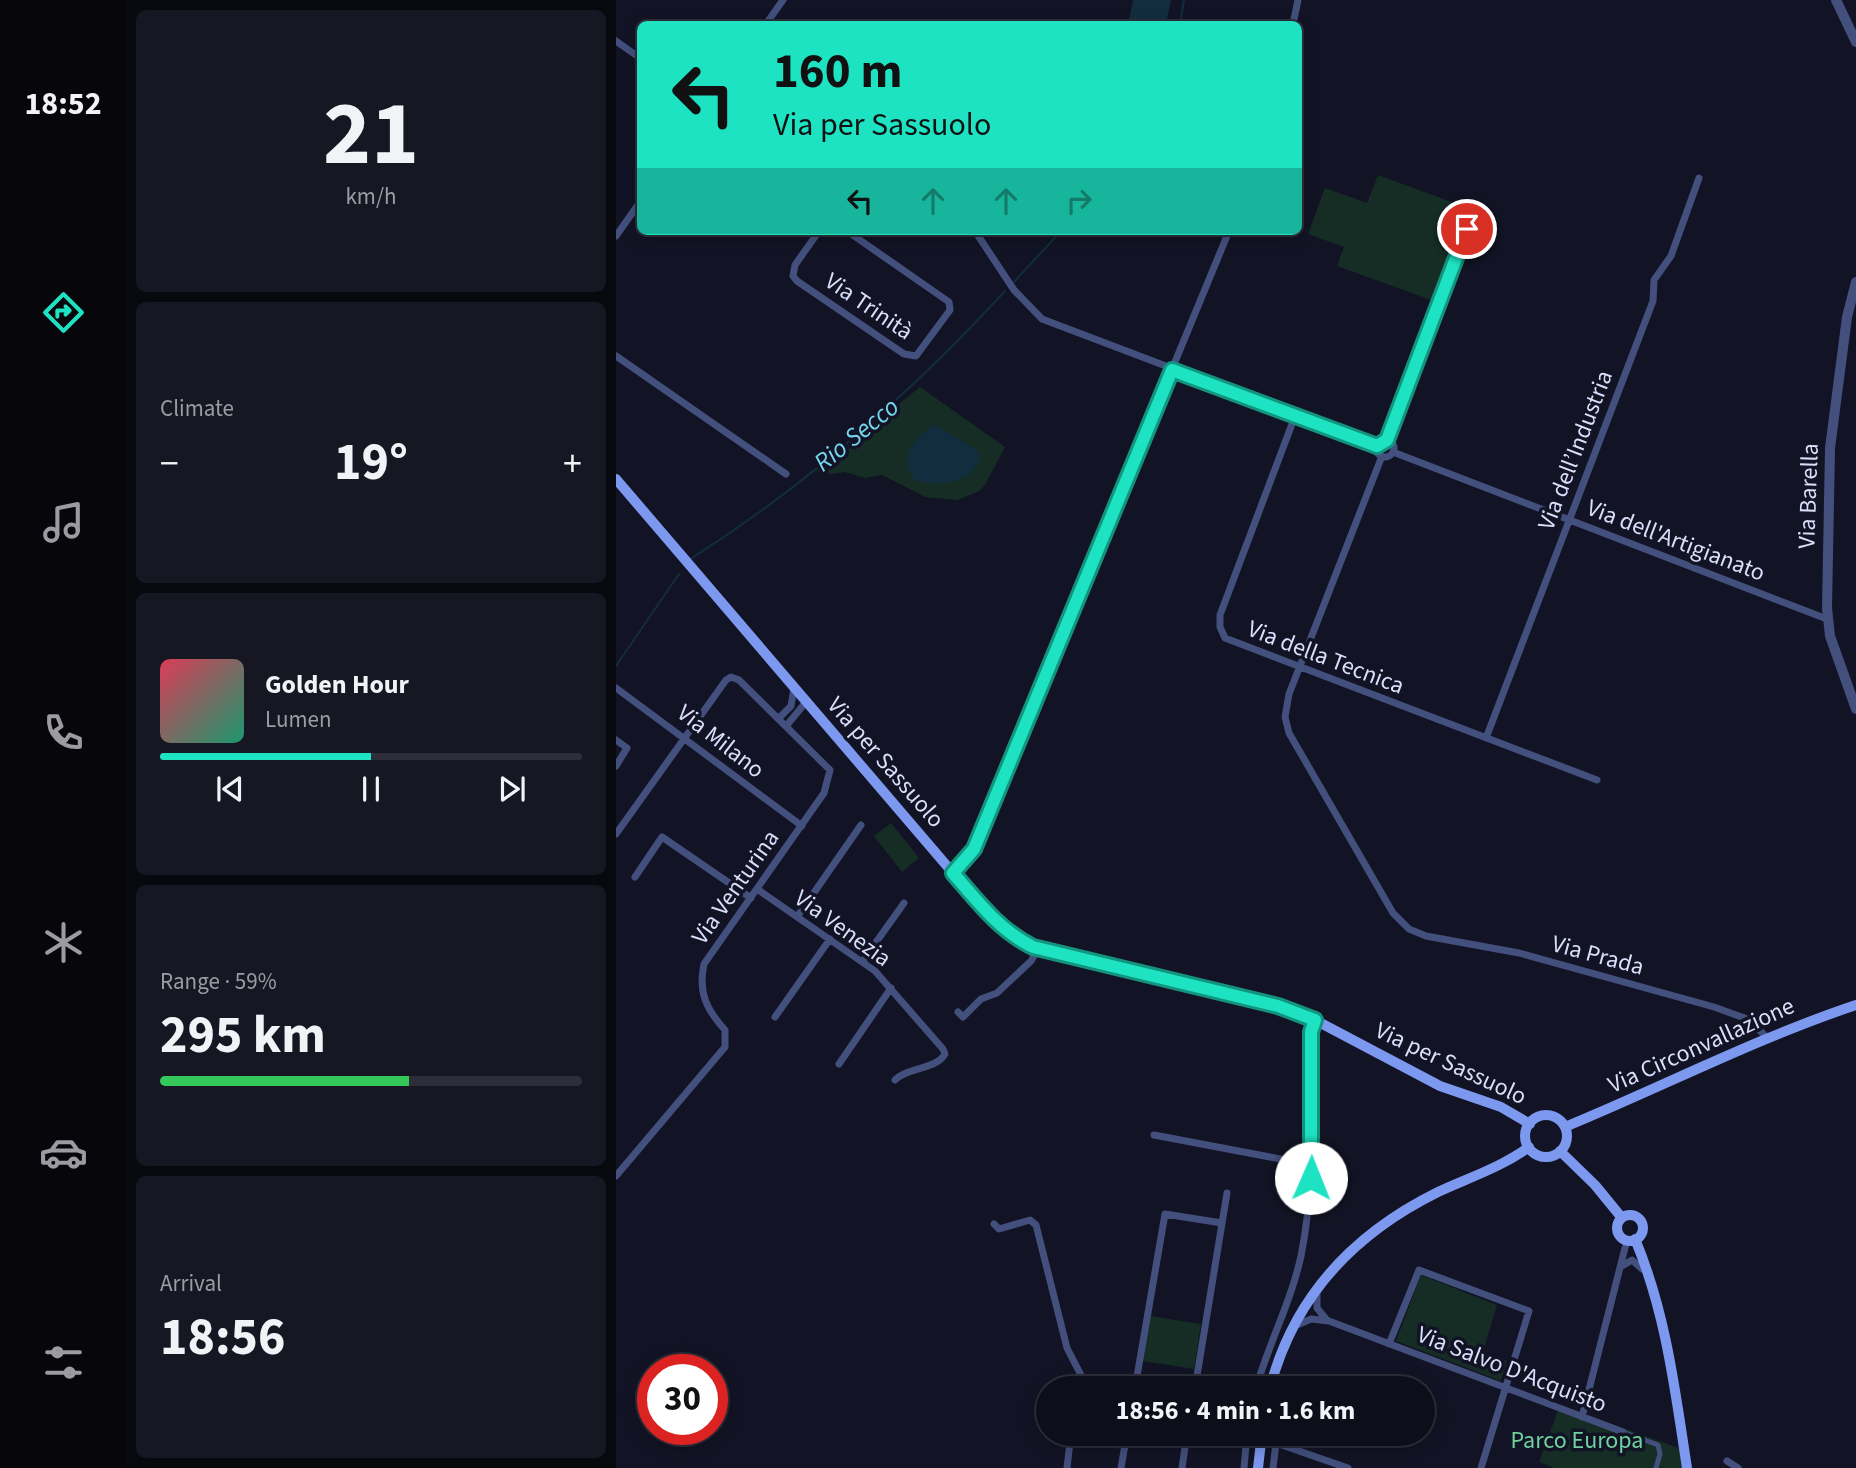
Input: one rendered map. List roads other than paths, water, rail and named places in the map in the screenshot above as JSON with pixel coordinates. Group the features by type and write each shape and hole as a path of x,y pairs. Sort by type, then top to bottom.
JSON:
{"main road":[{"name":"Via per Sassuolo","path":"616,479 953,873 1011,936 1038,949 1278,1006 1315,1020 1440,1086 1501,1107 1530,1124"},
{"name":"Via Circonvallazione","path":"1565,1127 1804,1022 1856,1005"},
{"path":"1539,1116 1551,1116 1565,1127 1567,1137 1560,1151 1544,1156 1529,1147 1526,1133 1530,1124 1539,1116"},
{"path":"1274,1376 1289,1333 1320,1282 1356,1244 1399,1212 1529,1147"},
{"path":"1560,1151 1588,1177 1622,1218"},
{"path":"1622,1218 1632,1216 1641,1221 1642,1231 1631,1240"},
{"path":"1622,1218 1617,1230 1631,1240 1654,1291 1675,1381 1687,1468"},
{"path":"1258,1468 1261,1446"}],"street":[{"path":"768,21 783,0"},
{"path":"1294,21 1298,0"},
{"path":"1836,0 1856,42"},
{"path":"616,41 637,56"},
{"name":"Via dell’Industria","path":"1486,738 1653,301 1654,280 1671,256 1699,178"},
{"path":"1377,446 1387,440 1475,205"},
{"path":"616,236 637,206"},
{"name":"Via Trinità","path":"816,235 795,265 793,276 797,281 904,354 916,356 950,310 950,302 853,235"},
{"path":"978,235 1014,290 1042,319 1377,446 1382,456 1301,668"},
{"path":"953,873 974,849 1227,235"},
{"name":"Via Barella","path":"1856,282 1847,317 1830,439 1827,619 1833,646 1856,709"},
{"path":"616,356 786,474"},
{"name":"Via della Tecnica","path":"1295,416 1219,621 1222,633 1230,641 1597,779"},
{"path":"1382,456 1387,457 1393,452 1393,444 1387,440"},
{"name":"Via dell'Artigianato","path":"1393,452 1827,619"},
{"name":"Via Prada","path":"1301,668 1287,703 1289,733 1393,913 1409,929 1426,936 1519,953 1714,1007 1750,1020 1768,1039"},
{"name":"Via Venturina","path":"616,1176 725,1047 725,1030 711,1014 702,997 704,964 802,826 827,786 830,770 787,725 739,680 731,677 681,739"},
{"name":"Via Milano","path":"616,688 673,727 681,739 802,826"},
{"path":"779,718 791,706 794,688"},
{"path":"791,706 807,704"},
{"path":"787,725 807,704"},
{"path":"616,834 681,739"},
{"path":"616,740 627,748 616,766"},
{"path":"797,917 861,825"},
{"path":"635,877 662,837 751,898"},
{"name":"Via Venezia","path":"757,890 862,962 891,988 945,1054 940,1061 901,1075 895,1080"},
{"path":"862,962 904,903"},
{"path":"775,1017 830,939"},
{"path":"958,1012 963,1017 981,999 991,998 1031,961 1038,949"},
{"path":"839,1064 891,988"},
{"path":"1260,1376 1300,1258 1312,1165 1311,1032 1315,1020"},
{"path":"1154,1135 1312,1165"},
{"path":"1197,1376 1227,1193"},
{"path":"1139,1376 1165,1214 1222,1223"},
{"path":"994,1224 999,1229 1030,1220 1036,1225 1067,1348 1081,1376"},
{"path":"1582,1417 1621,1266 1631,1240"},
{"path":"1621,1266 1629,1261 1637,1262 1647,1285 1654,1291"},
{"path":"1389,1344 1419,1270 1529,1311 1481,1468"},
{"path":"1320,1282 1317,1308 1329,1321"},
{"name":"Via Salvo D'Acquisto","path":"1289,1333 1303,1320 1329,1321 1658,1445 1660,1454 1656,1468"},
{"path":"1273,1468 1276,1443 1348,1468"},
{"path":"1067,1468 1070,1446"},
{"path":"1121,1468 1125,1446"},
{"path":"1182,1468 1185,1446"},
{"path":"1244,1468 1246,1446"},
{"path":"1727,1461 1738,1468"}],"water":[{"path":"1133,0 1171,0 1167,21 1129,21"},
{"path":"935,425 977,450 980,456 971,472 943,483 914,479 908,463 911,448 921,434"}],"waterway":[{"name":"Rio Secco","path":"1180,21 1184,0"},
{"name":"Rio Secco","path":"1014,282 1057,235"},
{"name":"Rio Secco","path":"692,558 776,500 857,435 933,365 1005,291"},
{"name":"Rio Secco","path":"616,666 679,574"}],"park label":[{"name":"Parco Europa","path":"1577,1440"}]}
